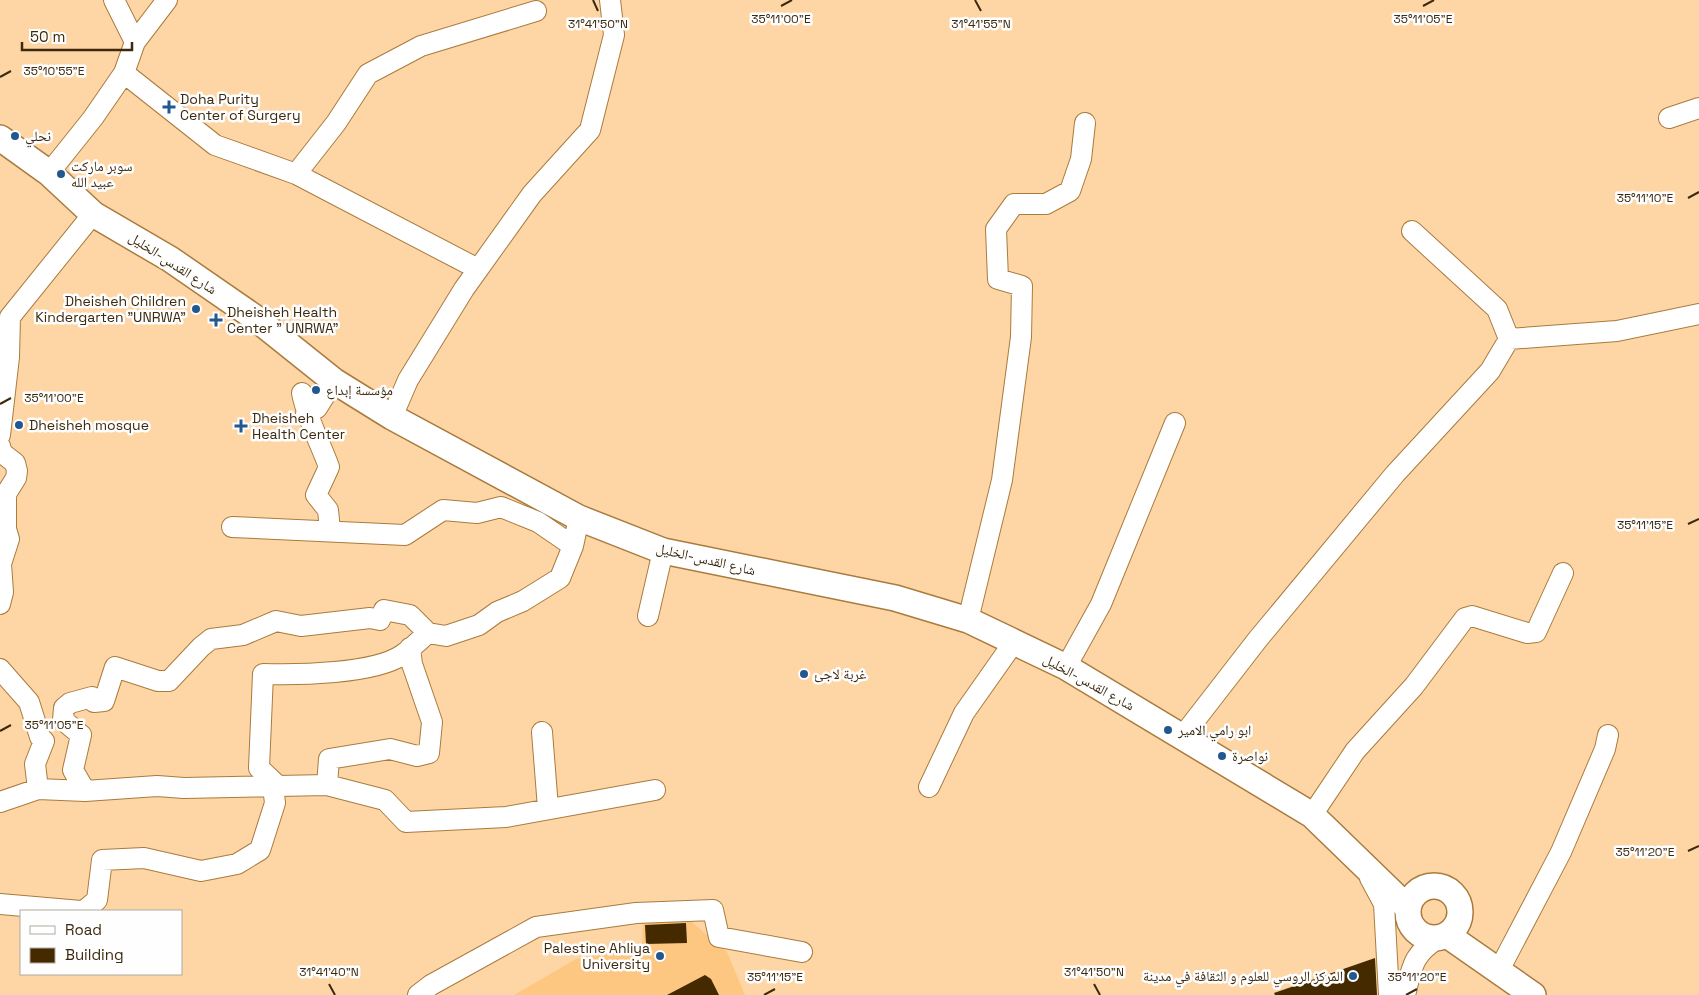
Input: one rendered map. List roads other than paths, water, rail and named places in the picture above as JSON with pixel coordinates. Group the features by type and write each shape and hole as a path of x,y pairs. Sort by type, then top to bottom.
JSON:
{"main road":[{"name":"شارع القدس-الخليل","path":"0,138 49,173 93,214 170,259 254,318 334,381 392,417 579,518 663,551 895,598 968,620 1066,667 1312,815 1408,908"},
{"path":"1427,886 1436,886 1451,892 1460,906 1461,915 1459,923 1443,937 1430,938 1414,930 1410,922 1408,908 1413,896 1427,886"},
{"path":"1443,937 1534,995"}],"street":[{"path":"114,0 135,42"},
{"path":"49,173 93,118 124,74 135,42 167,0"},
{"path":"392,417 408,380 478,269 532,194 590,130 614,35 610,0"},
{"path":"296,174 336,123 368,74 421,46 536,11"},
{"path":"124,74 216,145 296,174 478,269"},
{"path":"1669,118 1699,108"},
{"path":"968,620 1002,480 1021,337 1022,286 998,278 996,229 1014,204 1046,204 1070,192 1081,159 1085,123"},
{"path":"0,435 9,357 10,317 8,305 93,214"},
{"path":"1412,231 1498,309 1509,340"},
{"path":"1509,340 1617,331 1699,314"},
{"path":"1182,738 1258,639 1395,474 1490,371 1509,340"},
{"path":"306,414 317,408 334,381"},
{"path":"302,393 306,414 319,438 329,467 316,495 328,510 330,530"},
{"path":"1066,667 1101,604 1176,422"},
{"path":"0,446 2,453 15,463 16,471 16,478 6,494 3,515 9,539 1,564 3,592 0,604"},
{"path":"232,527 330,530 405,535 443,510 477,513 501,507 538,522 573,546"},
{"path":"84,791 73,770 81,735 63,720 64,708 70,703 92,696 94,702 104,701 115,667 158,681 169,681 211,639 243,635 276,621 301,626 370,618 380,620 384,610 410,614 428,633 446,636 479,625 497,612 523,601 560,578 573,546 579,518"},
{"path":"648,616 663,551"},
{"path":"1312,815 1355,751 1414,686 1465,618 1472,616 1528,633 1536,632 1563,573"},
{"path":"84,910 97,900 102,860 144,858 201,871 237,864 260,850 275,803 276,786 259,768 263,674 310,675 379,666 401,656 428,633"},
{"path":"929,787 964,713 1014,642"},
{"path":"327,785 329,759 390,749 417,756 429,753 432,722 412,664 410,648"},
{"path":"0,669 29,702 40,737 44,741 35,764 38,789"},
{"path":"542,732 548,808"},
{"path":"1498,972 1561,852 1605,749 1608,735"},
{"path":"0,802 38,789 84,791 156,786 184,788 327,785 385,800 406,822 506,817 655,790"},
{"path":"1366,869 1384,904 1389,995"},
{"path":"0,904 71,910"},
{"path":"418,995 431,985 536,927 636,913 713,910 719,938 802,952"},
{"path":"1404,995 1412,964 1420,951 1443,937"}],"place":[{"name":"Doha Purity Center of Surgery","path":"169,107"},
{"name":"نحلي","path":"15,136"},
{"name":"سوبر ماركت عبيد الله","path":"61,174"},
{"name":"Dheisheh Children Kindergarten \"UNRWA\"","path":"196,309"},
{"name":"Dheisheh Health Center \" UNRWA\"","path":"216,320"},
{"name":"مؤسسة إبداع","path":"316,390"},
{"name":"Dheisheh mosque","path":"19,425"},
{"name":"Dheisheh Health Center","path":"241,426"},
{"name":"غربة لاجئ","path":"804,674"},
{"name":"ابو رامي الامير","path":"1168,730"},
{"name":"نواصرة","path":"1222,756"},
{"name":"Palestine Ahliya University","path":"660,956"},
{"name":"المركز الروسي للعلوم و الثقافة في مدينة","path":"1353,976"}]}
